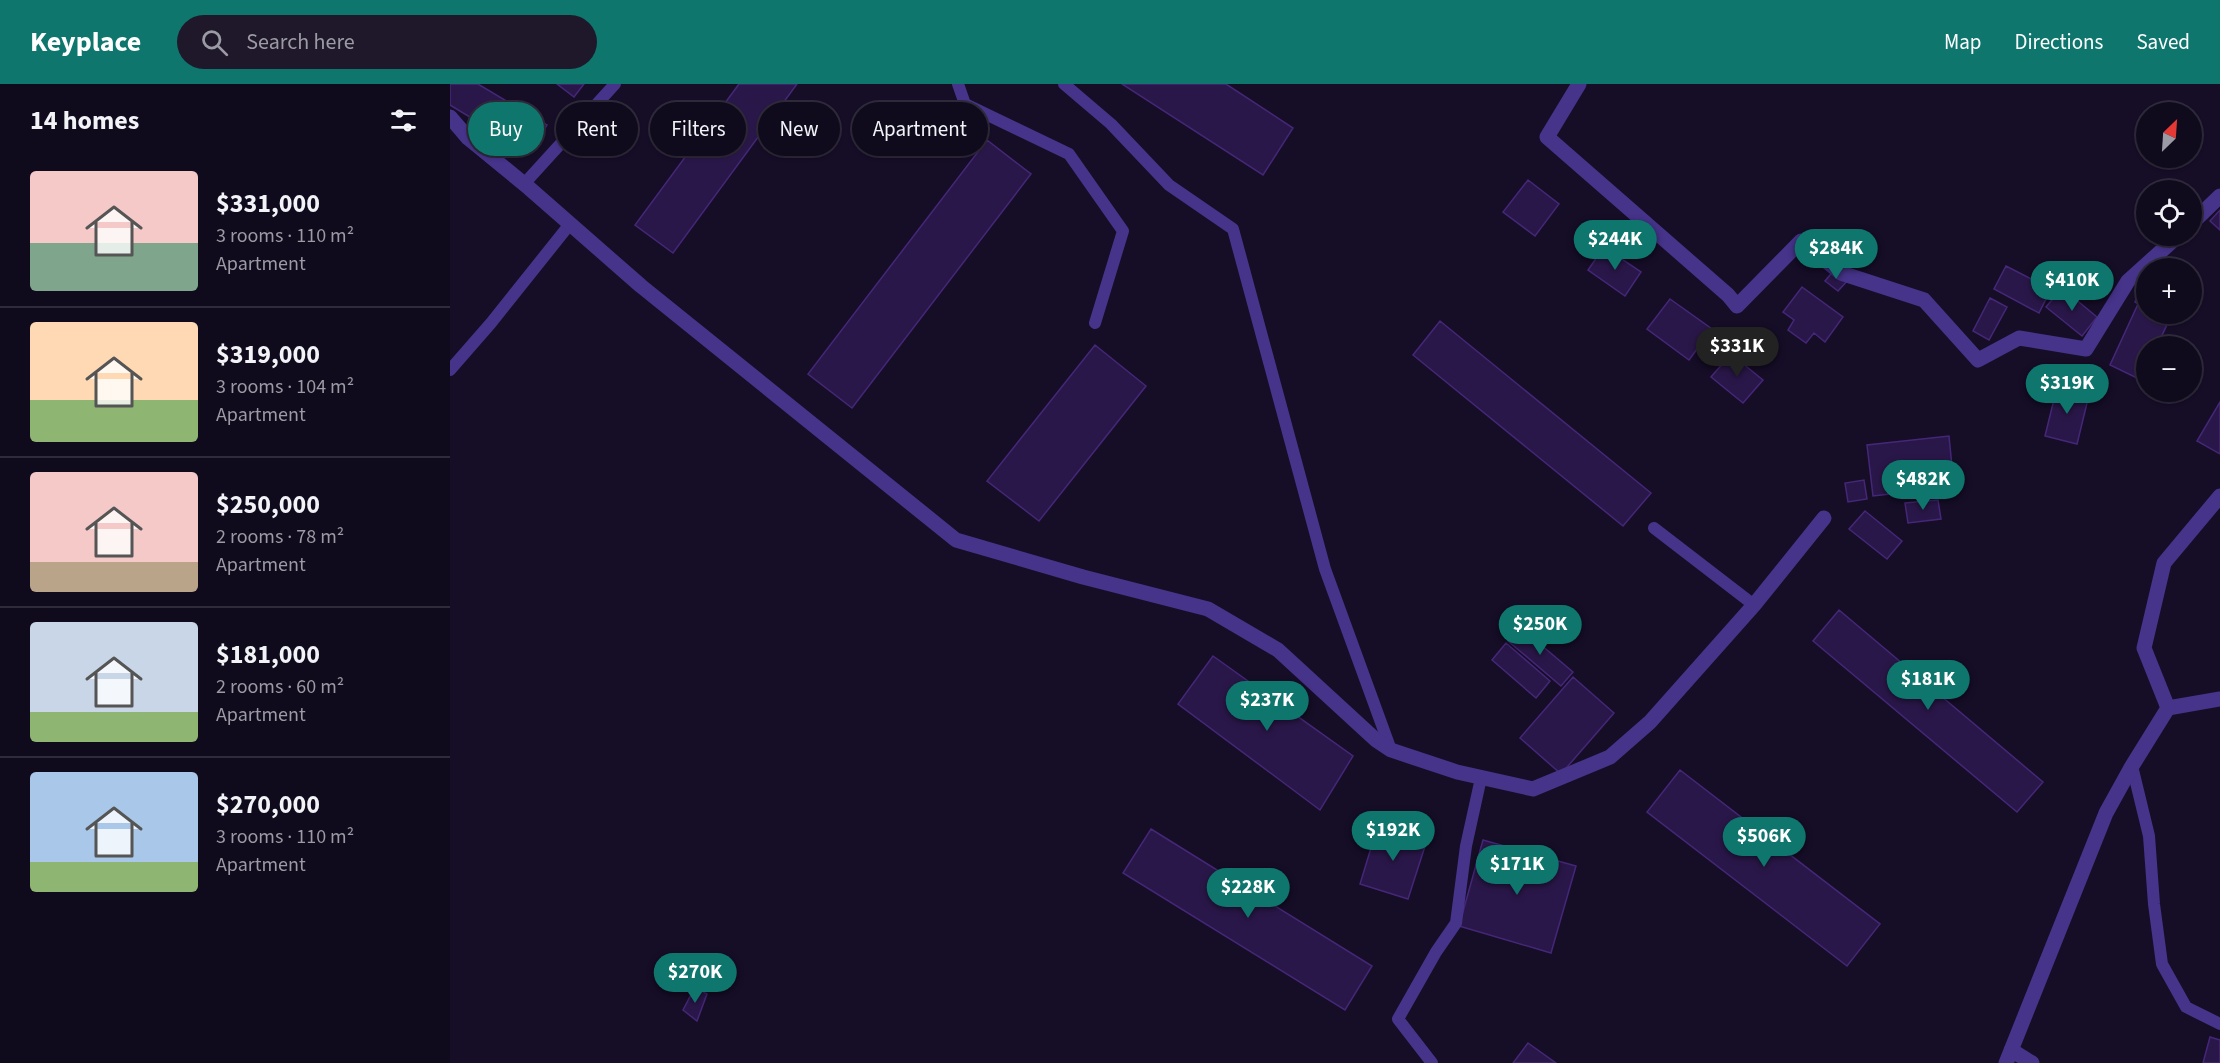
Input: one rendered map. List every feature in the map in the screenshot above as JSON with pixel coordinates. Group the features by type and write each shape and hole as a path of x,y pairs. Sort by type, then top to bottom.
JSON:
{"street":[{"path":"1579,84 1547,137 1728,295 1737,306 1801,241 1841,273 1924,300 1978,360 2019,338 2086,349 2128,281 2167,246"},
{"path":"450,117 468,138 641,286 956,540 1083,577 1209,609 1278,650 1376,740 1390,750 1481,778 1533,789 1610,757 1650,722 1754,605 1824,518"},
{"path":"2202,213 2220,196"},
{"path":"2168,708 2144,648 2164,563 2220,496"},
{"path":"2032,1063 2008,1056 2106,813 2168,708 2220,699"}],"lane":[{"path":"524,184 615,84"},
{"path":"958,84 965,104 1069,154 1123,231 1095,323"},
{"path":"1064,84 1111,124 1169,185 1233,229 1325,569 1390,750"},
{"path":"450,370 491,323 570,224"},
{"path":"1654,528 1754,605"},
{"path":"2132,766 2150,836 2154,904 2162,964 2186,1007 2220,1024"},
{"path":"1432,1063 1398,1020 1436,952 1456,923 1466,846 1481,778"}],"building":[{"path":"450,84 478,84 508,102 468,102 468,116 450,105"},
{"path":"557,84 584,84 574,97"},
{"path":"739,84 797,84 784,102 758,102 758,137 746,154 746,102 726,102"},
{"path":"1122,84 1226,84 1293,128 1263,175"},
{"path":"988,141 1031,174 852,408 808,374 975,156 988,156"},
{"path":"686,156 744,156 673,253 635,225"},
{"path":"1528,180 1559,204 1535,236 1503,212"},
{"path":"2220,210 2220,230 2210,221"},
{"path":"1604,247 1641,272 1625,296 1588,270"},
{"path":"2006,266 2051,289 2039,313 1994,289"},
{"path":"1835,269 1848,280 1838,291 1825,281"},
{"path":"1802,287 1843,317 1825,342 1814,333 1806,343 1788,330 1794,320 1783,312"},
{"path":"2062,288 2097,317 2082,336 2046,307"},
{"path":"1990,298 2007,307 1989,340 1973,331"},
{"path":"1670,299 1712,329 1689,360 1647,329"},
{"path":"2136,308 2136,324 2167,324 2162,336 2136,336 2136,378 2110,365"},
{"path":"1440,321 1651,493 1623,526 1413,355"},
{"path":"1095,345 1146,386 1039,521 987,481"},
{"path":"1731,354 1763,380 1743,403 1711,377"},
{"path":"2057,387 2089,395 2077,444 2045,436"},
{"path":"2220,402 2220,454 2197,441"},
{"path":"1949,436 1954,487 1873,496 1867,445"},
{"path":"1864,480 1867,499 1848,502 1845,483"},
{"path":"1938,500 1941,519 1908,523 1905,503"},
{"path":"1865,511 1902,541 1887,559 1849,529"},
{"path":"1839,610 2043,782 2017,812 1813,641"},
{"path":"1520,627 1573,672 1561,686 1508,641"},
{"path":"1506,643 1550,681 1536,698 1492,660"},
{"path":"1213,656 1353,756 1320,810 1178,704"},
{"path":"1573,677 1614,713 1561,774 1520,738"},
{"path":"1680,770 1880,924 1847,966 1647,812"},
{"path":"1378,825 1427,840 1408,899 1360,884"},
{"path":"1151,829 1372,966 1345,1010 1123,873"},
{"path":"1483,840 1576,866 1551,953 1459,926"},
{"path":"695,987 707,994 697,1021 683,1010"},
{"path":"2210,1037 2220,1040 2220,1063 2203,1063"},
{"path":"1528,1043 1556,1063 1513,1063"}]}
